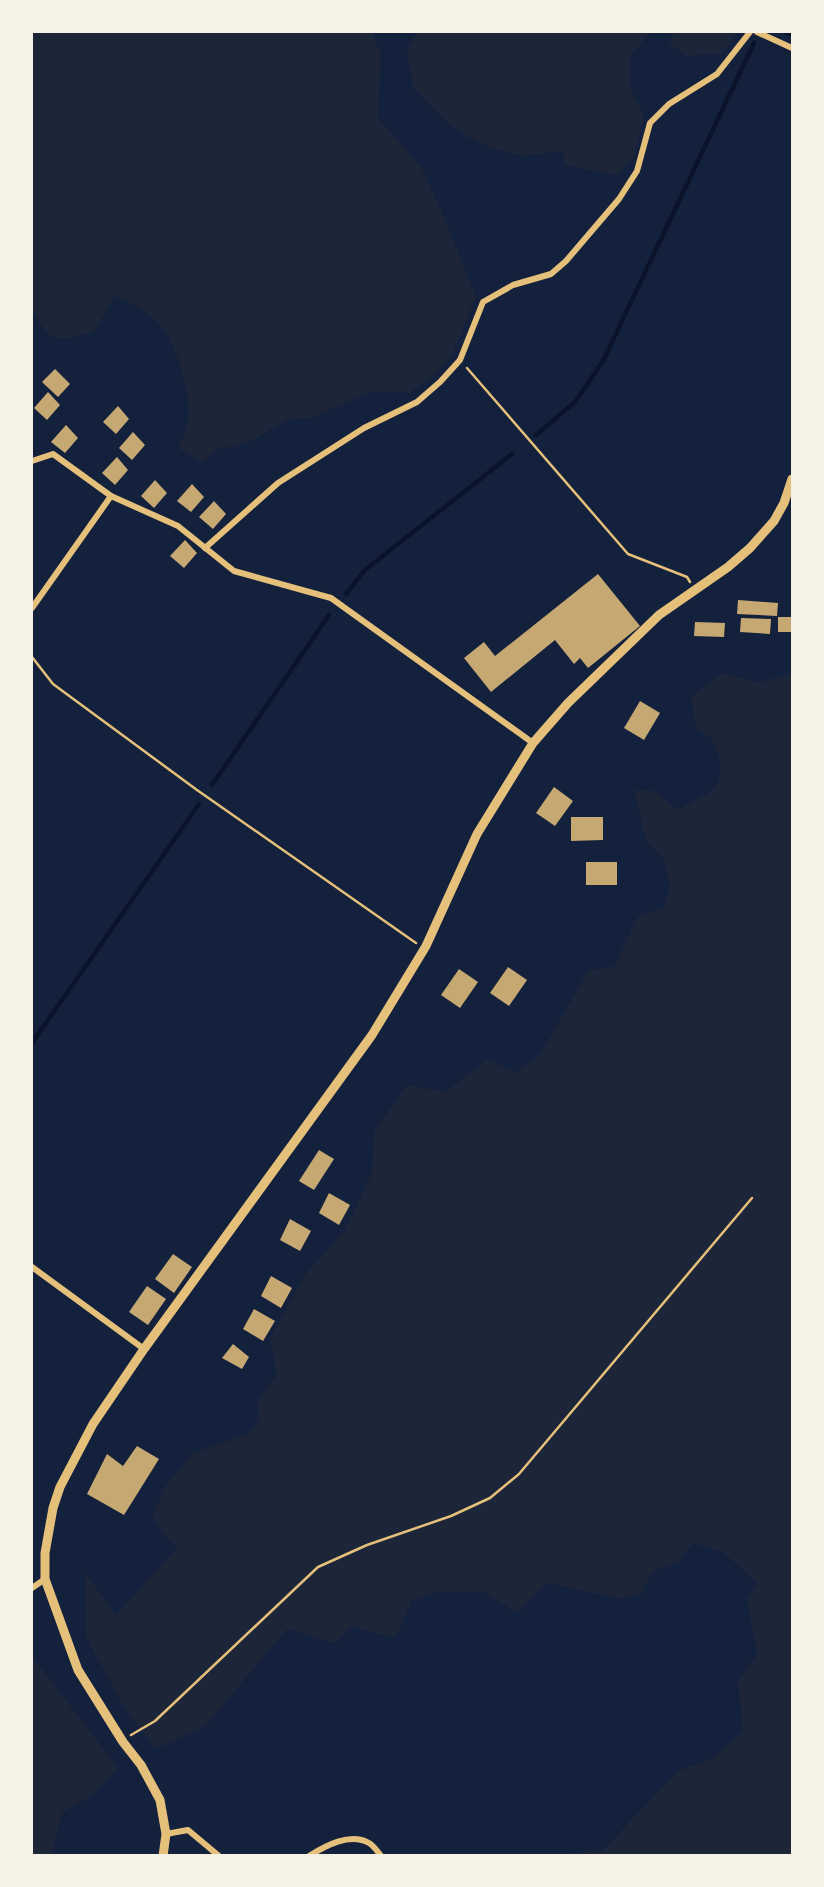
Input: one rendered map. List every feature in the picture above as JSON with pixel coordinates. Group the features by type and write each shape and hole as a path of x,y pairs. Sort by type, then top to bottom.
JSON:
{"main road":[{"path":"163,1856 166,1834 160,1800 141,1765 123,1742 78,1670 45,1579 44,1553 60,1488 93,1424 144,1349 372,1035 426,946 477,834 533,743 568,703 659,615 750,548 774,521 793,479"}],"street":[{"path":"205,548 278,483 364,428 416,402 440,382 460,360 483,302 513,285 551,274 566,261 619,199 637,171 650,123 669,104 717,74 750,32"},
{"path":"757,32 793,48"},
{"path":"32,461 53,454 111,496 178,526 234,571 331,598 533,743"},
{"path":"32,608 111,496"},
{"path":"32,1267 144,1349"},
{"path":"32,1588 45,1579"},
{"path":"166,1834 187,1830 219,1856"},
{"path":"309,1856 330,1843 352,1839 369,1842 382,1856"}],"path":[{"path":"460,360 628,554 687,577 695,590"},
{"path":"32,657 53,684 186,782 413,941 426,946"},
{"path":"123,1742 155,1721 318,1567 367,1545 480,1503 519,1474 752,1198"}],"shaded area":[{"path":"32,32 372,32 381,54 378,118 421,167 476,297 452,355 433,376 411,392 369,392 312,418 287,420 250,442 216,450 203,462 178,448 188,423 188,399 172,345 155,320 115,296 94,332 56,338 45,330 32,310"},
{"path":"417,32 651,32 630,56 630,89 644,116 634,157 617,175 565,165 562,151 524,156 493,149 468,137 445,121 413,87 407,50"},
{"path":"675,32 738,32 722,53 687,56 669,43"},
{"path":"723,673 758,683 792,673 792,1855 551,1855 602,1851 678,1771 712,1759 743,1731 738,1681 757,1655 747,1598 758,1584 723,1552 693,1543 680,1561 652,1572 640,1595 618,1598 546,1583 517,1613 484,1592 435,1592 412,1601 395,1638 351,1626 336,1643 287,1629 205,1726 156,1749 124,1707 86,1637 85,1573 116,1615 178,1547 166,1538 152,1516 166,1485 193,1453 248,1434 260,1419 257,1401 277,1375 270,1338 305,1275 345,1230 372,1173 374,1132 407,1085 445,1092 487,1060 517,1072 539,1056 589,970 614,967 638,917 665,907 670,886 664,859 646,841 634,790 655,791 677,810 709,793 719,782 721,762 711,738 696,729 691,697"},
{"path":"32,1660 35,1660 118,1768 94,1794 63,1812 50,1855 32,1855"}],"building":[{"path":"55,369 70,384 58,397 42,382"},
{"path":"48,392 60,405 47,420 34,408"},
{"path":"118,406 129,419 116,434 103,422"},
{"path":"66,425 78,438 65,453 51,442"},
{"path":"133,432 145,445 132,460 119,448"},
{"path":"117,457 128,470 115,485 102,473"},
{"path":"155,480 167,493 154,508 141,496"},
{"path":"192,484 204,497 191,512 177,501"},
{"path":"214,501 226,514 213,529 199,517"},
{"path":"185,540 197,553 184,568 170,556"},
{"path":"598,574 640,626 588,668 580,658 574,664 555,640 491,692 464,658 484,642 495,656"},
{"path":"738,600 778,603 777,616 737,614"},
{"path":"778,617 792,617 792,632 778,632"},
{"path":"741,618 771,619 770,634 740,632"},
{"path":"695,622 725,623 724,637 694,636"},
{"path":"640,701 660,713 644,740 624,728"},
{"path":"554,787 573,801 555,826 536,813"},
{"path":"571,817 603,817 603,840 571,841"},
{"path":"586,862 617,862 617,885 586,885"},
{"path":"508,967 527,980 509,1006 490,993"},
{"path":"459,969 478,982 460,1008 441,995"},
{"path":"319,1150 334,1159 314,1190 299,1181"},
{"path":"329,1193 350,1205 339,1225 319,1213"},
{"path":"290,1219 311,1231 300,1251 280,1240"},
{"path":"173,1254 192,1267 174,1293 155,1279"},
{"path":"271,1276 292,1288 281,1308 261,1296"},
{"path":"147,1286 166,1299 148,1325 129,1312"},
{"path":"254,1309 275,1321 263,1341 243,1329"},
{"path":"233,1344 249,1357 242,1369 222,1358"},
{"path":"137,1446 159,1459 124,1515 87,1494 107,1454 123,1466"}],"waterway":[{"path":"786,32 792,35"},
{"path":"536,435 575,402 603,361 754,43"},
{"path":"346,594 365,570 512,454"},
{"path":"212,785 329,615"},
{"path":"32,1043 199,804"}]}
